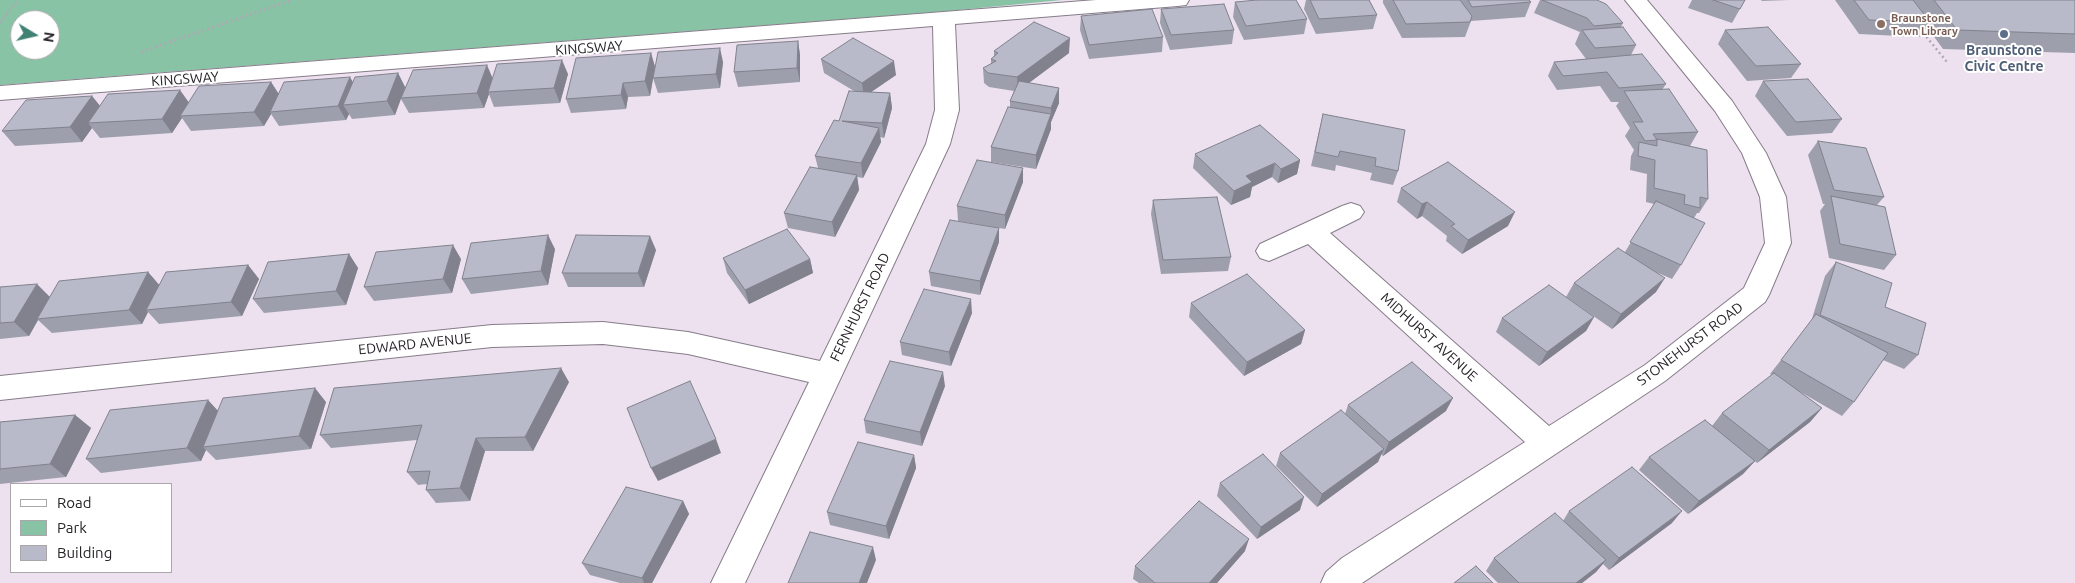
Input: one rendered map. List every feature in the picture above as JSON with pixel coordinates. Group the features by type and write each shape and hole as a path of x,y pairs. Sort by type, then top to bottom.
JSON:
{"street":[{"name":"KINGSWAY","path":"0,94 1178,0"},
{"name":"STONEHURST ROAD","path":"1338,583 1354,570 1655,373 1755,295 1778,243 1773,197 1754,153 1724,106 1636,0"},
{"name":"FERNHURST ROAD","path":"728,583 938,144 947,110 944,20"},
{"path":"1269,251 1352,212"},
{"name":"MIDHURST AVENUE","path":"1311,231 1547,444"},
{"name":"EDWARD AVENUE","path":"0,388 492,336 603,333 688,343 827,374"}],"path":[{"path":"0,23 18,0"},
{"path":"138,53 292,0"},
{"path":"1920,29 1947,62"}],"green space":[{"path":"0,0 1062,0 948,11 0,85"}],"building":[{"path":"1296,0 1307,19 1246,26 1235,2"},
{"path":"1310,0 1369,0 1377,15 1319,19"},
{"path":"1393,0 1460,0 1472,16 1470,22 1406,24"},
{"path":"1468,0 1529,0 1531,2 1472,7"},
{"path":"1542,0 1597,0 1606,4 1623,23 1594,26 1587,18"},
{"path":"1713,0 1745,0 1740,9"},
{"path":"1854,0 1913,0 1930,22 1869,20"},
{"path":"1934,0 2075,0 2075,34 1957,30"},
{"path":"1224,4 1234,30 1171,35 1161,9"},
{"path":"1152,9 1163,37 1089,45 1081,16"},
{"path":"1034,22 1070,38 1017,77 988,73 983,68 996,61 991,59 998,53 994,51"},
{"path":"1623,27 1636,45 1595,48 1582,30"},
{"path":"1768,27 1801,64 1756,66 1725,30"},
{"path":"853,38 894,61 862,83 821,59"},
{"path":"798,41 797,68 734,72 737,45"},
{"path":"720,48 716,74 653,78 658,52"},
{"path":"651,53 645,81 623,83 621,95 566,99 576,58"},
{"path":"1642,54 1666,84 1619,88 1607,72 1563,76 1554,62"},
{"path":"562,60 554,88 488,92 497,64"},
{"path":"487,65 477,93 401,98 413,70"},
{"path":"398,73 387,101 343,105 355,77"},
{"path":"350,77 338,106 270,112 284,82"},
{"path":"1808,79 1842,119 1796,122 1763,81"},
{"path":"1019,81 1059,88 1051,108 1010,101"},
{"path":"271,82 254,112 180,116 199,86"},
{"path":"1669,89 1698,132 1653,134 1657,140 1645,141 1633,122 1643,122 1624,91"},
{"path":"180,90 162,119 88,123 108,94"},
{"path":"849,91 890,93 882,123 842,121 879,128 861,163 815,156 834,120 839,121"},
{"path":"92,96 70,127 2,131 26,100"},
{"path":"1008,107 1051,114 1036,155 991,147"},
{"path":"1323,114 1405,130 1398,171 1375,166 1376,158 1340,151 1338,157 1315,152"},
{"path":"1260,125 1300,160 1281,169 1275,163 1246,176 1252,182 1234,191 1195,154"},
{"path":"1657,139 1707,150 1708,199 1700,197 1700,208 1684,204 1685,195 1654,188 1655,160 1638,156 1639,142 1657,146"},
{"path":"1818,141 1866,148 1884,197 1834,190"},
{"path":"977,160 1023,168 1005,215 957,206"},
{"path":"1448,162 1515,212 1468,240 1451,226 1455,224 1427,202 1422,204 1401,188"},
{"path":"810,167 857,175 832,222 784,213"},
{"path":"1831,196 1885,207 1896,255 1840,244"},
{"path":"1217,197 1231,257 1163,260 1153,200"},
{"path":"1656,201 1705,223 1681,265 1630,242"},
{"path":"950,220 999,228 980,281 929,272"},
{"path":"787,229 810,259 745,290 723,258"},
{"path":"548,235 541,271 462,279 471,243"},
{"path":"576,235 650,236 638,273 562,273"},
{"path":"453,245 443,279 364,287 376,252"},
{"path":"1618,248 1665,278 1621,314 1574,283"},
{"path":"349,254 336,291 253,299 268,262"},
{"path":"1836,262 1892,283 1885,307 1926,323 1918,355 1820,315"},
{"path":"248,265 231,302 146,310 166,272"},
{"path":"148,272 129,310 37,319 59,281"},
{"path":"1247,274 1305,330 1247,362 1191,303"},
{"path":"37,284 14,322 0,323 0,287"},
{"path":"1549,285 1594,317 1547,352 1502,318"},
{"path":"924,289 971,299 949,352 900,342"},
{"path":"1816,314 1888,353 1854,402 1781,360"},
{"path":"890,361 943,372 920,432 864,420"},
{"path":"1412,362 1453,398 1389,442 1348,405"},
{"path":"561,368 525,437 476,438 460,488 426,490 430,471 407,472 422,425 320,435 334,388"},
{"path":"1774,373 1822,408 1769,450 1722,413"},
{"path":"690,381 716,439 651,468 627,408"},
{"path":"315,388 299,436 203,447 223,398"},
{"path":"208,400 187,448 86,459 110,410"},
{"path":"1341,410 1384,449 1322,494 1280,453"},
{"path":"75,415 50,464 0,469 0,422"},
{"path":"1705,420 1755,461 1699,501 1649,457"},
{"path":"858,442 914,455 886,526 827,512"},
{"path":"1263,454 1304,497 1261,527 1220,483"},
{"path":"1632,467 1682,511 1619,558 1569,511"},
{"path":"626,487 683,501 642,578 582,563"},
{"path":"1199,501 1249,539 1209,583 1155,583 1135,566"},
{"path":"1555,513 1606,560 1576,583 1519,583 1494,558"},
{"path":"810,532 873,547 859,583 788,583"},
{"path":"1476,566 1493,583 1454,583"}],"place":[{"name":"Braunstone Town Library","path":"1881,24"},
{"name":"Braunstone Civic Centre","path":"2004,34"}]}
